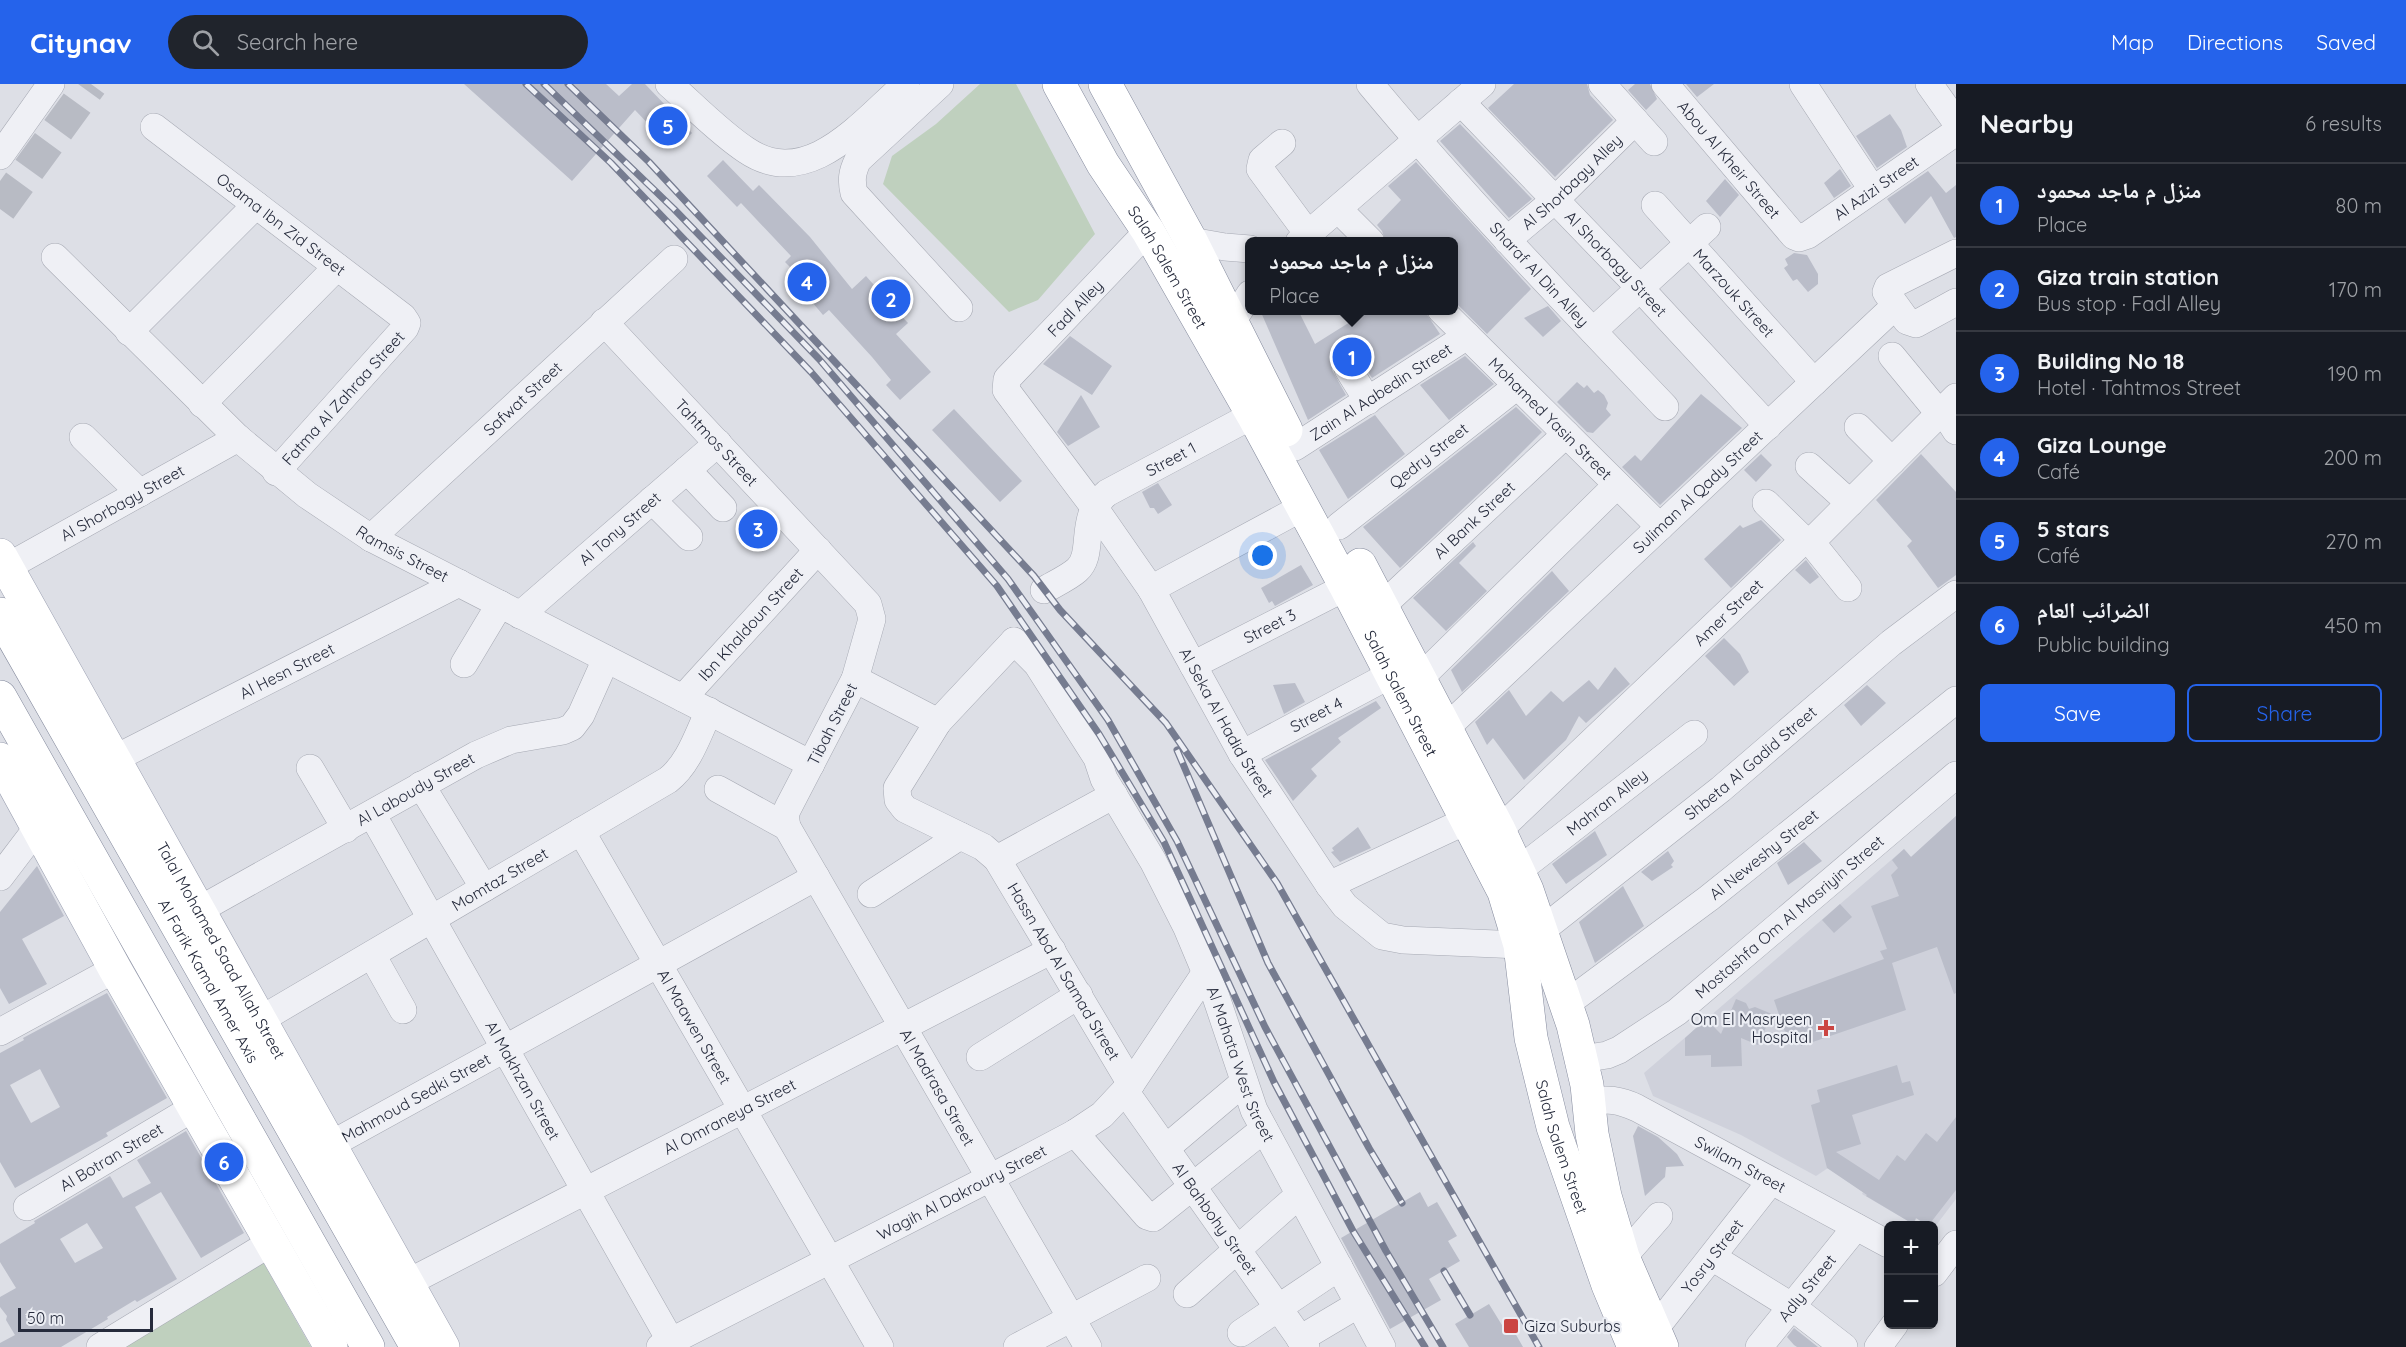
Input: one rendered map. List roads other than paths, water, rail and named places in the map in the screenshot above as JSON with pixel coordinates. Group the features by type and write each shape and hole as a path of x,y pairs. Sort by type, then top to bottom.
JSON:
{"main road":[{"name":"Salah Salem Street","path":"1059,84 1104,164 1148,231 1253,415 1346,587 1405,677 1446,728 1519,870 1531,938 1531,1038 1553,1127 1608,1285 1650,1341"},
{"path":"1086,84 1106,118 1113,125 1130,131"},
{"name":"Salah Salem Street","path":"1105,84 1191,241 1295,447 1382,606 1405,677 1468,820 1504,892 1566,1004 1582,1059 1598,1165 1623,1257 1650,1341"},
{"name":"Talal Mohamed Saad Allah Street","path":"4,561 443,1347"},
{"name":"Al Farik Kamal Amer Axis","path":"0,614 417,1347"},
{"path":"0,697 368,1347"},
{"path":"0,759 115,969 331,1347"},
{"path":"1531,1038 1553,1055 1582,1059"},
{"path":"1553,1127 1572,1108 1588,1102"}],"street":[{"path":"1,152 51,84"},
{"path":"669,84 746,150 771,162 792,164 816,158 831,149 906,84"},
{"path":"940,84 858,160 852,171 851,182 854,193 959,308"},
{"path":"1370,84 1417,140"},
{"path":"1304,237 1482,84"},
{"path":"1602,84 1654,142"},
{"name":"Abou Al Kheir Street","path":"1665,84 1794,236"},
{"path":"1803,84 1872,189"},
{"name":"Al Shorbagy Street","path":"1461,102 1556,199 1768,426"},
{"name":"Al Shorbagy Alley","path":"1507,240 1556,199 1635,121"},
{"name":"Osama Ibn Zid Street","path":"154,127 403,317 407,323"},
{"name":"Al Azizi Street","path":"1794,236 1804,238 1956,132"},
{"name":"Sharaf Al Din Alley","path":"1417,140 1507,240 1665,407"},
{"path":"1282,142 1262,160 1260,169 1302,237"},
{"name":"Marzouk Street","path":"1655,205 1699,235 1814,382"},
{"path":"129,332 256,206"},
{"path":"1338,209 1366,237"},
{"name":"Fadl Alley","path":"1005,387 1007,379 1148,231"},
{"path":"1593,331 1699,235"},
{"path":"1191,241 1245,249"},
{"path":"1956,252 1888,287 1886,292 1907,321 1916,324 1956,302"},
{"name":"Ramsis Street","path":"55,257 238,438 314,501 371,538 811,764"},
{"name":"Safwat Street","path":"371,538 674,259"},
{"path":"202,404 337,267"},
{"path":"1231,323 1245,302"},
{"name":"Suliman Al Qady Street","path":"1446,728 1895,306"},
{"name":"Mohamed Yasin Street","path":"1446,315 1660,527"},
{"name":"Tahtmos Street","path":"604,322 868,604 872,619"},
{"name":"Fatma Al Zahraa Street","path":"276,471 405,328 407,323"},
{"name":"Zain Al Aabedin Street","path":"1295,447 1467,336"},
{"path":"1892,356 1948,413"},
{"path":"1348,369 1368,401"},
{"name":"Qedry Street","path":"1339,526 1517,386"},
{"name":"Al Seka Al Hadid Street","path":"1005,387 1094,507 1151,589 1242,753 1329,885 1346,906 1382,936 1403,940 1531,938"},
{"name":"Amer Street","path":"1499,830 1850,503 1892,461 1948,413"},
{"name":"Street 1","path":"1094,507 1107,493 1253,415"},
{"path":"1858,427 1892,461"},
{"name":"Al Bank Street","path":"1382,606 1566,434"},
{"path":"83,437 140,493"},
{"name":"Al Shorbagy Street","path":"4,561 140,493 238,438"},
{"name":"Al Tony Street","path":"464,664 510,610 652,500 718,443"},
{"path":"1809,466 1850,503"},
{"path":"687,470 723,508"},
{"name":"Street 4","path":"1242,753 1405,677 1617,485"},
{"path":"652,500 689,537"},
{"path":"1766,503 1808,541 1848,588"},
{"path":"1044,590 1078,569 1087,544 1089,520 1094,507"},
{"path":"1151,589 1303,507"},
{"name":"Ibn Khaldoun Street","path":"683,698 818,550"},
{"name":"Al Hesn Street","path":"114,759 459,583"},
{"name":"Street 3","path":"1193,665 1346,587"},
{"name":"Shbeta Al Gadid Street","path":"1531,938 1721,789 1891,643 1956,594"},
{"name":"Tibah Street","path":"787,827 785,815 788,808 855,679 872,619"},
{"name":"Al Mahata West Street","path":"938,722 1014,641 1027,673 1064,722 1092,768 1109,787 1153,861 1187,928 1206,972 1244,1082 1264,1129 1382,1347"},
{"name":"Al Laboudy Street","path":"199,910 493,747 511,740 563,731 572,727 581,715 606,659"},
{"path":"855,679 938,722 900,782 896,794 905,809 983,847 997,859 1109,787"},
{"name":"Al Neweshy Street","path":"1566,1004 1709,898 1956,700"},
{"name":"Momtaz Street","path":"260,1020 677,773 709,711"},
{"name":"Mahran Alley","path":"1519,870 1694,734"},
{"path":"310,768 346,829"},
{"name":"Mostashfa Om Al Masriyin Street","path":"1582,1059 1607,1055 1629,1045 1677,1012 1956,775"},
{"path":"422,785 484,888"},
{"path":"718,789 787,827"},
{"name":"Al Makhzan Street","path":"372,814 585,1191 668,1345"},
{"path":"1329,885 1468,820"},
{"path":"0,877 38,827"},
{"name":"Al Madrasa Street","path":"787,827 1088,1347"},
{"name":"Al Maawen Street","path":"581,831 880,1347"},
{"path":"871,894 960,836"},
{"name":"Hassn Abd Al Samad Street","path":"997,859 1079,995 1128,1087"},
{"name":"Mahmoud Sedki Street","path":"330,1145 816,877"},
{"name":"Al Omraneya Street","path":"407,1283 1052,950"},
{"path":"372,955 403,1010"},
{"path":"0,1032 115,969"},
{"name":"Wagih Al Dakroury Street","path":"668,1345 1075,1133 1102,1115 1128,1087 1206,972"},
{"path":"980,1057 1079,995"},
{"path":"1166,1148 1244,1082"},
{"name":"Al Bahbohy Street","path":"1128,1087 1166,1148 1303,1343"},
{"name":"Swilam Street","path":"1588,1102 1603,1099 1627,1104 1884,1242"},
{"name":"Al Botran Street","path":"27,1207 195,1107"},
{"path":"1075,1133 1150,1218 1155,1217 1264,1129"},
{"name":"Yosry Street","path":"1650,1341 1771,1181"},
{"path":"1187,1293 1299,1195"},
{"path":"1623,1257 1659,1216"},
{"name":"Adly Street","path":"1760,1347 1856,1227"},
{"path":"100,1347 272,1242"},
{"path":"1940,1273 1956,1244"},
{"path":"1712,1257 1791,1306 1844,1347"},
{"path":"1241,1333 1338,1267"},
{"path":"1017,1347 1147,1278"},
{"path":"1303,1343 1359,1304"},
{"path":"1878,1347 1891,1329"}],"tunnel":[{"path":"0,209 91,84"}],"railway":[{"path":"526,84 611,163 811,372 997,586 1099,734 1164,842 1274,1082 1353,1231 1425,1347"},
{"path":"544,84 674,209 819,359 1008,579 1108,720 1177,841 1265,1027 1386,1251 1443,1347"},
{"path":"568,84 649,162 1034,576 1060,610 1166,723 1277,883 1539,1347"},
{"path":"1177,750 1268,963 1369,1148 1402,1203"},
{"path":"1444,1271 1470,1315"}],"place":[{"name":"5 stars","path":"668,126"},
{"name":"Giza Lounge","path":"807,282"},
{"name":"Giza train station","path":"891,299"},
{"name":"منزل م ماجد محمود","path":"1352,357"},
{"name":"Building No 18","path":"758,529"},
{"name":"Om El Masryeen Hospital","path":"1826,1028"},
{"name":"الضرائب العام","path":"224,1162"},
{"name":"Giza Suburbs","path":"1511,1326"}]}
